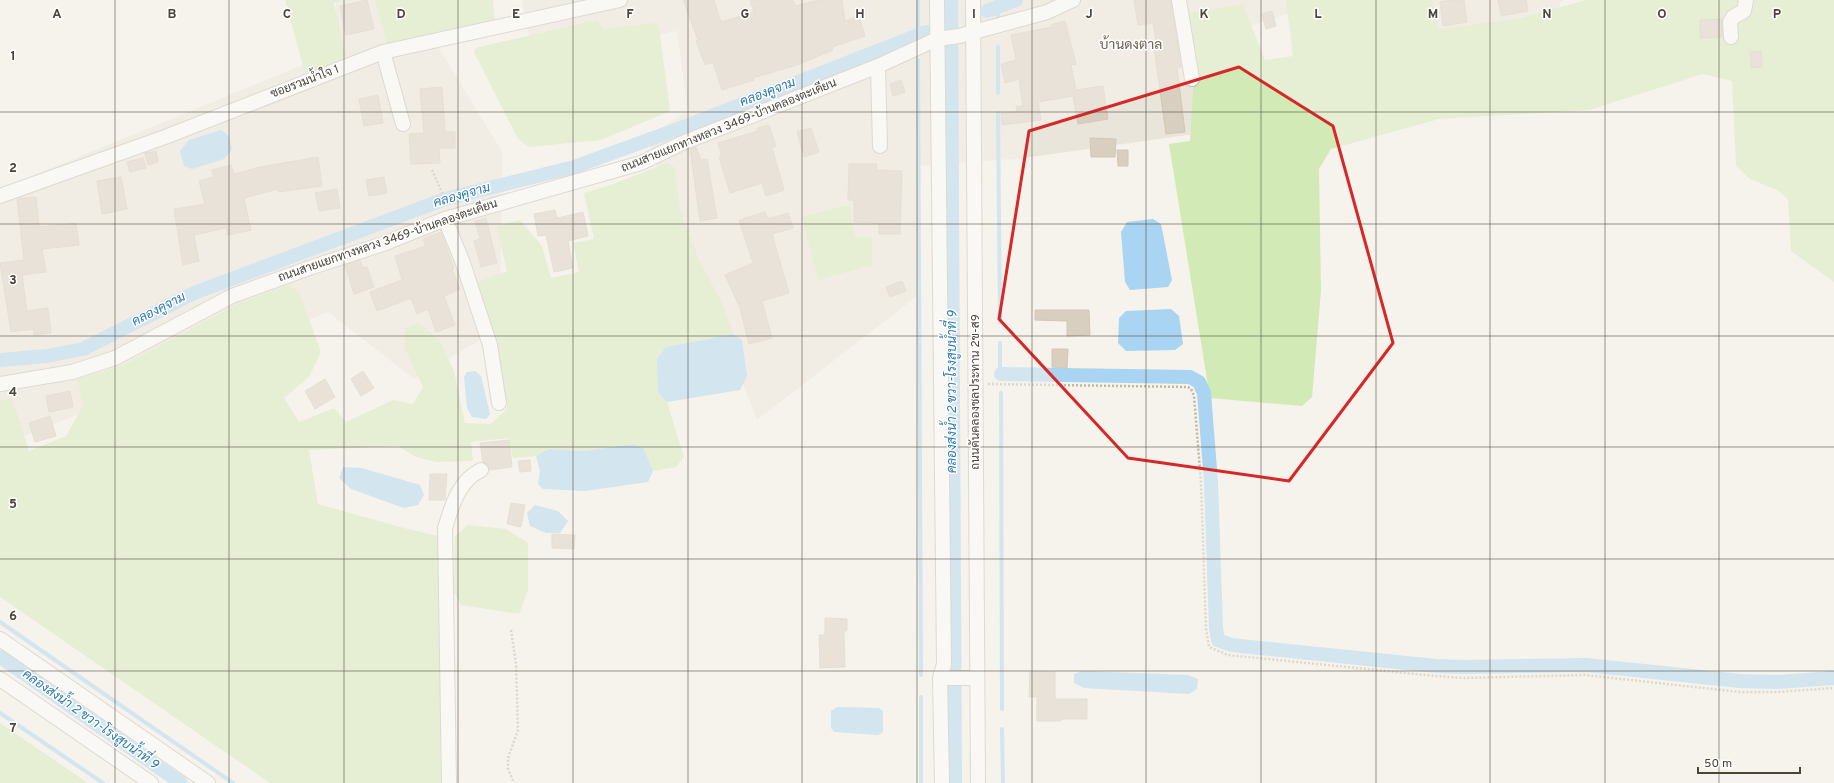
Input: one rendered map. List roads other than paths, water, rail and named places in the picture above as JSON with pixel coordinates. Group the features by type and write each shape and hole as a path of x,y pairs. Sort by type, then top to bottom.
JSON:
{"street":[{"name":"ซอยรวมน้ำใจ 1","path":"0,196 164,137 383,52 568,6 620,0"},
{"path":"937,0 940,38 944,664 942,783"},
{"name":"ถนนคันคลองชลประทาน 2ข-ส9","path":"973,0 976,384 973,678 978,783"},
{"name":"ถนนสายแยกทางหลวง 3469-บ้านคลองตะเคียน","path":"0,384 72,372 115,358 232,296 312,267 383,244 447,212 641,163 680,144 878,66 940,38 960,36 1047,12 1073,0"},
{"path":"1179,0 1192,79"},
{"path":"1731,37 1730,22 1733,17 1744,11 1746,0"},
{"path":"383,52 403,124"},
{"path":"878,66 880,146"},
{"path":"447,212 490,345 499,403"},
{"path":"449,783 445,528 451,509 462,484 473,474 481,470"},
{"path":"0,639 208,783"},
{"path":"0,678 151,783"},
{"path":"943,678 973,678"}],"water":[{"path":"221,130 229,136 232,150 224,159 192,169 184,166 180,151 189,140"},
{"path":"1153,219 1161,224 1172,280 1168,287 1130,290 1125,282 1121,232 1127,222"},
{"path":"1171,309 1179,316 1183,344 1175,350 1126,351 1118,343 1119,318 1126,311"},
{"path":"733,334 742,340 747,376 740,390 667,402 658,392 657,359 666,347"},
{"path":"475,371 481,376 490,414 486,419 472,417 467,408 464,377 467,372"},
{"path":"633,444 644,449 653,471 648,482 585,491 543,489 538,484 540,471 536,456 549,449 584,451"},
{"path":"343,467 362,468 420,485 424,495 418,505 404,508 351,489 339,478"},
{"path":"535,505 558,511 568,521 560,533 546,533 530,526 527,513"},
{"path":"1082,671 1188,675 1198,679 1197,689 1189,694 1084,688 1074,683 1074,674"},
{"path":"837,707 879,708 883,711 883,732 878,735 834,732 831,728 831,711"}],"waterway":[{"path":"918,0 918,45"},
{"name":"คลองส่งน้ำ 2 ขวา-โรงสูบน้ำที่ 9","path":"951,0 955,783"},
{"name":"คลองคูจาม","path":"998,0 998,20"},
{"name":"คลองคูจาม","path":"987,11 1016,0"},
{"name":"คลองคูจาม","path":"0,360 47,356 83,349 194,293 445,199 574,167 689,125 926,32"},
{"path":"998,47 998,93"},
{"path":"918,60 921,675"},
{"path":"998,113 1000,322"},
{"path":"1000,343 1000,376"},
{"path":"1001,374 1190,377 1199,382 1204,393 1211,482 1216,628 1218,640 1231,645 1436,666 1586,665 1740,681 1777,682 1834,678"},
{"path":"1001,393 1002,709"},
{"path":"0,622 233,783"},
{"name":"คลองส่งน้ำ 2 ขวา-โรงสูบน้ำที่ 9","path":"0,657 181,783"},
{"path":"921,697 921,783"},
{"path":"0,713 103,783"},
{"path":"1002,729 1003,783"}],"district":[{"name":"บ้านดงตาล","path":"1131,45"}]}
